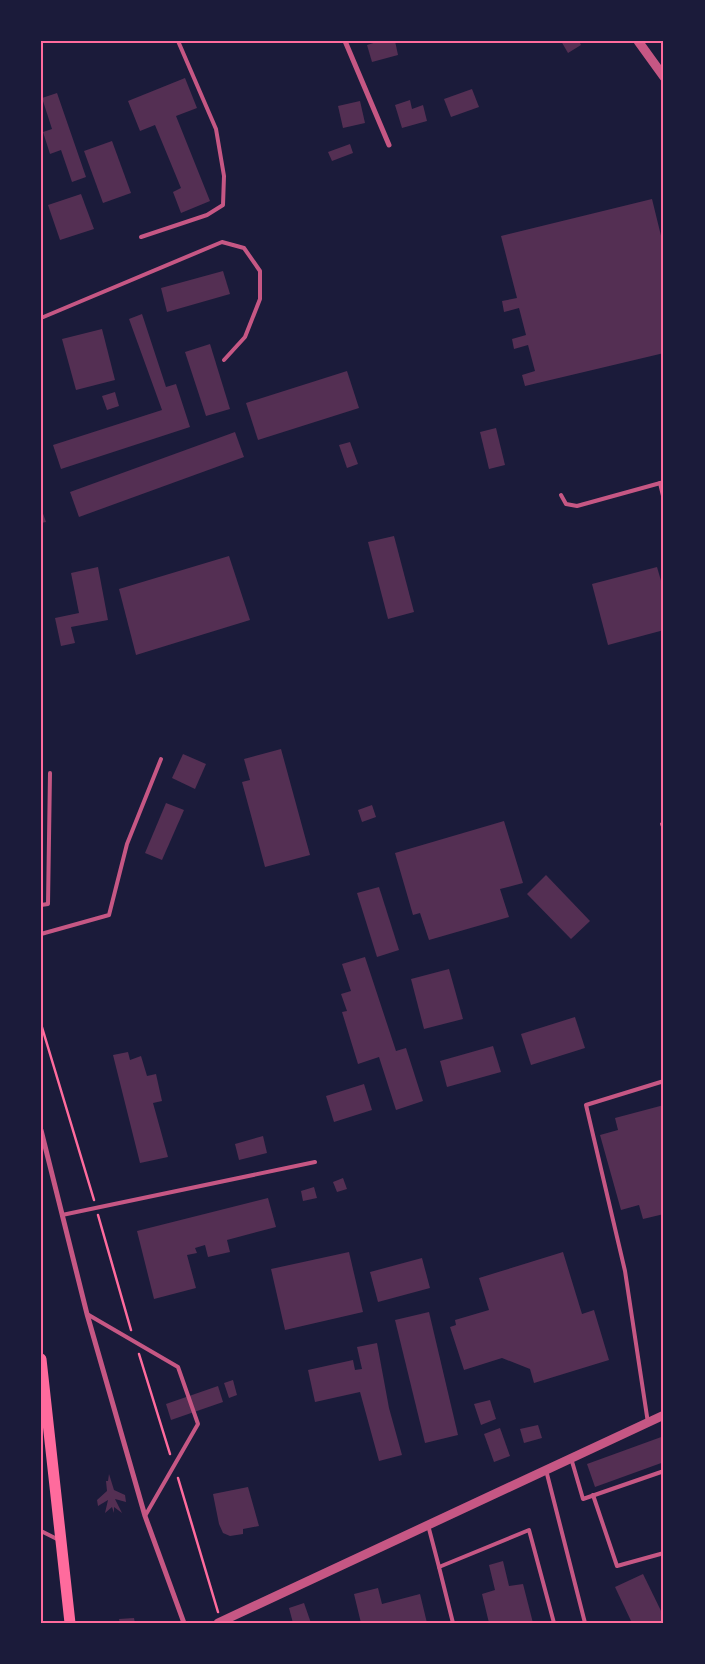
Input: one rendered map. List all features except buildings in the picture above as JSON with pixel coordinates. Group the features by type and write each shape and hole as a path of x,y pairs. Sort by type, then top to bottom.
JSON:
{"main road":[{"path":"41,1359 70,1623"}],"street":[{"path":"345,41 389,145"},
{"path":"638,41 663,75"},
{"path":"41,1130 87,1314 145,1516 184,1623"},
{"path":"220,1622 664,1415"}],"lane":[{"path":"141,237 207,214 223,205 224,176 216,128 178,41"},
{"path":"41,318 222,242 244,248 260,271 260,300 245,337 224,360"},
{"path":"561,495 566,504 577,506 662,482 664,500"},
{"path":"41,934 108,915 127,844 160,759"},
{"path":"41,905 48,904 50,773"},
{"path":"664,823 664,828"},
{"path":"648,1422 625,1271 586,1105 664,1081"},
{"path":"62,1215 315,1162"},
{"path":"87,1314 178,1367 198,1424 145,1516"},
{"path":"571,1458 583,1499 664,1471"},
{"path":"546,1469 584,1623"},
{"path":"593,1494 617,1566 664,1553"},
{"path":"428,1524 453,1623"},
{"path":"41,1530 62,1541"},
{"path":"439,1567 529,1530 554,1623"}],"path":[{"path":"41,1024 220,1622"}]}
